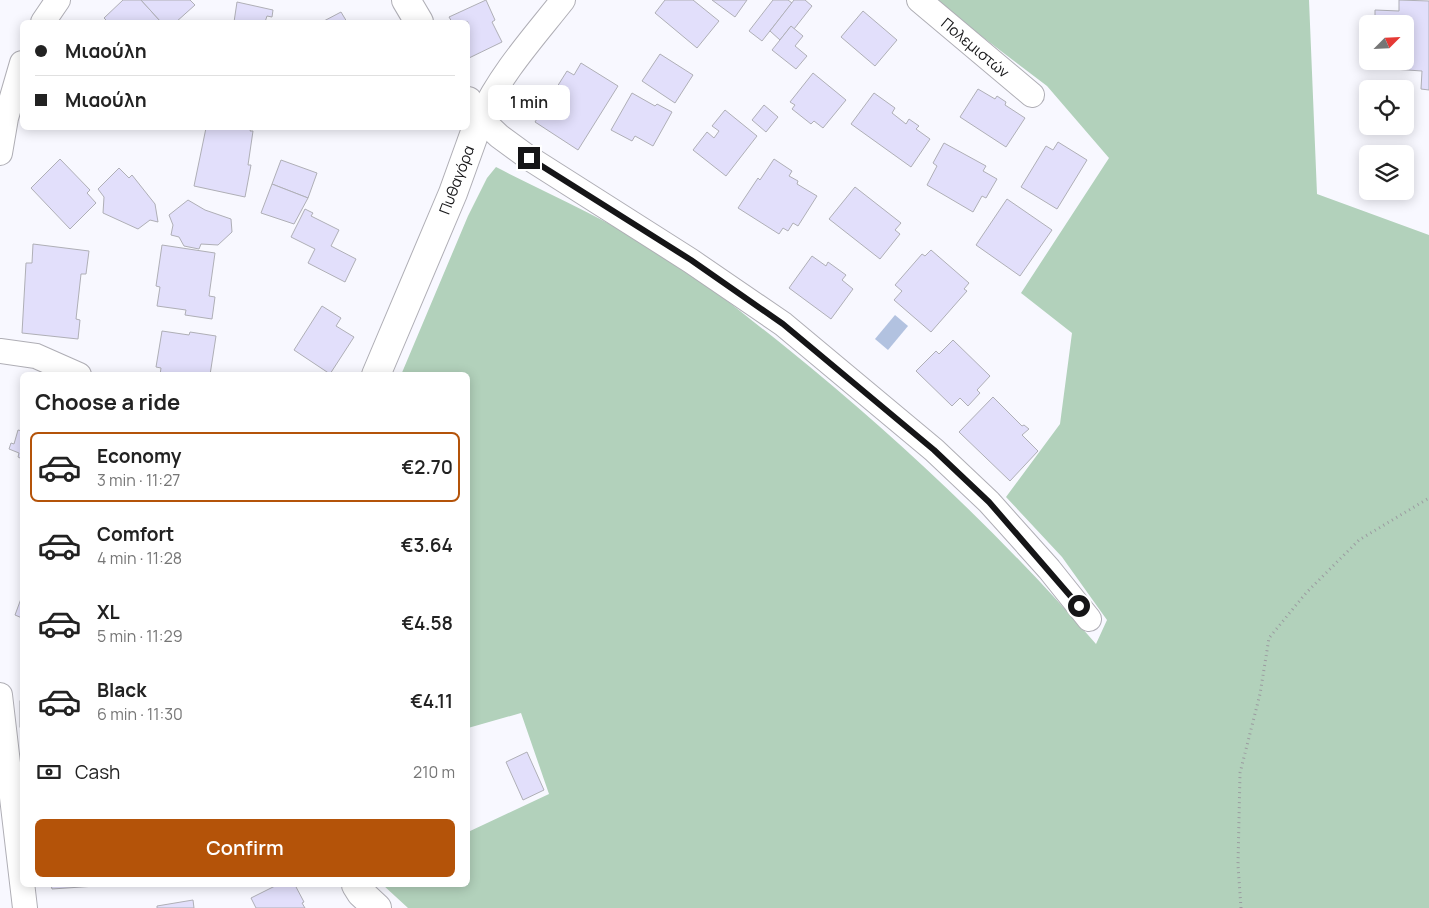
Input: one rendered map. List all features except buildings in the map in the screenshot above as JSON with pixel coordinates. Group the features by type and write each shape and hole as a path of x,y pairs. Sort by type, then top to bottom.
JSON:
{"street":[{"path":"44,20 58,0"},
{"path":"406,0 418,20"},
{"name":"Πυθαγόρα","path":"470,125 474,109 490,98 508,69 564,0"},
{"name":"Πολεμιστών","path":"919,0 1032,95"},
{"path":"0,153 6,118 20,70"},
{"path":"474,109 515,149 691,260 783,324 804,341 934,450 989,502 1049,569 1089,619"},
{"name":"Πυθαγόρα","path":"377,372 453,193 469,130"},
{"path":"0,351 36,356 72,372"},
{"path":"0,695 18,813 20,840"},
{"path":"23,887 25,908"},
{"path":"357,887 377,908"}],"path":[{"path":"1241,908 1238,865 1240,772 1260,694 1269,638 1306,593 1359,540 1429,498"}],"green space":[{"path":"934,0 1309,0 1317,194 1429,235 1429,908 408,908 385,887 470,887 470,831 549,794 521,713 470,727 470,372 402,372 468,216 487,178 496,167 607,222 671,260 730,303 829,383 909,453 987,527 1096,644 1107,620 1062,557 1006,497 1060,424 1072,333 1021,293 1109,158 1047,86"}],"water":[{"path":"895,315 908,326 888,350 875,339"}],"route":[{"path":"529,158 691,260 783,324 934,450 989,502 1049,569 1079,606"}]}
